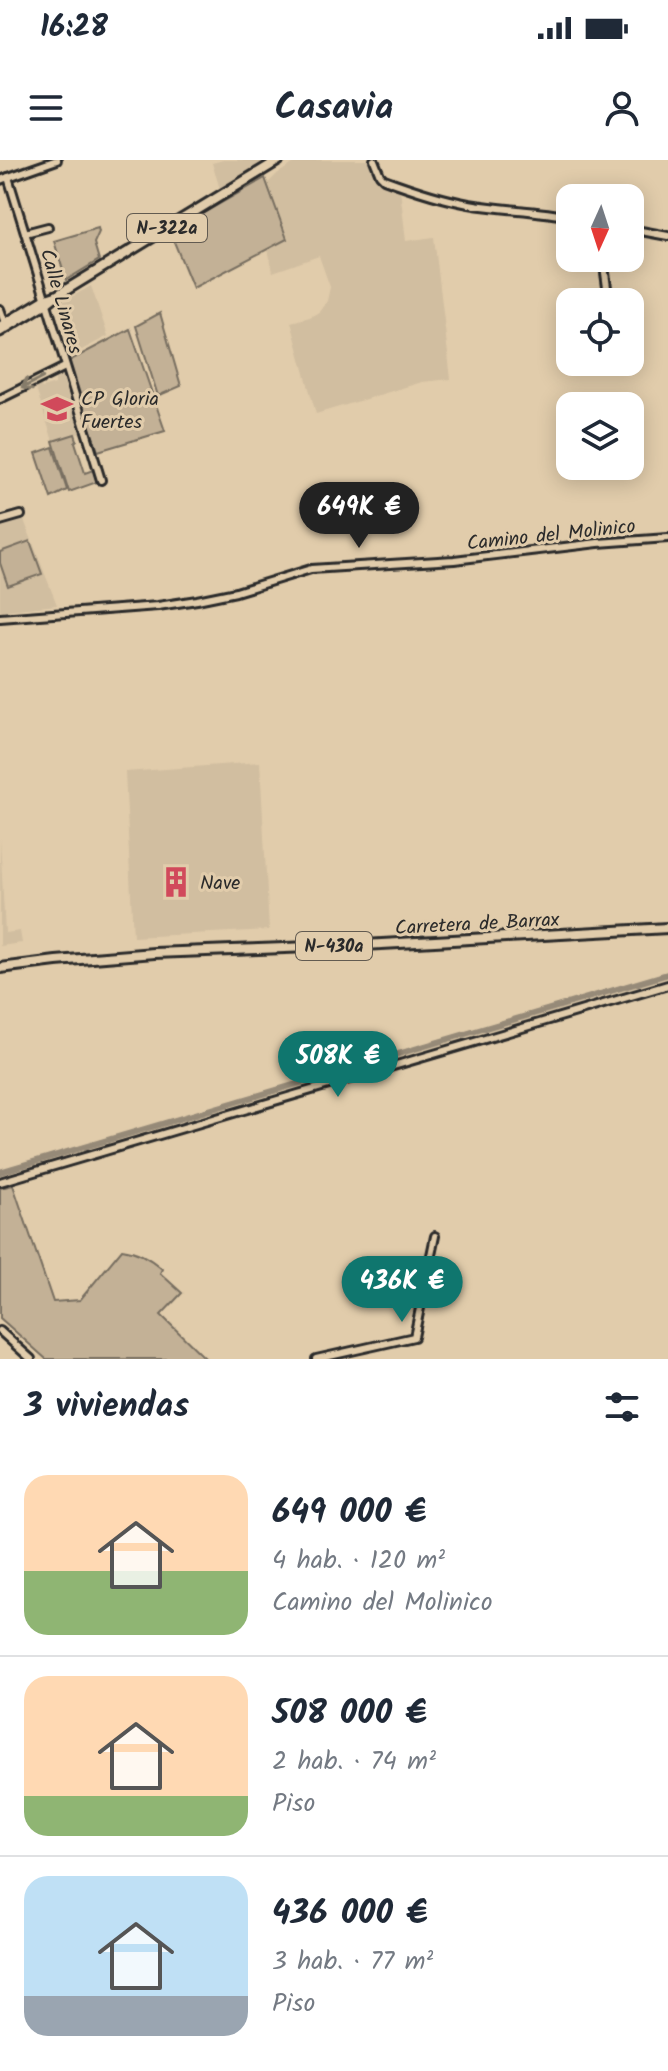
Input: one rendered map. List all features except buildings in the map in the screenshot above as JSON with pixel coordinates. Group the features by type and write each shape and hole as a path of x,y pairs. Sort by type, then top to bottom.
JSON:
{"highway":[{"name":"N-322a","path":"56,296 279,160"},
{"name":"Carretera de Barrax","path":"0,968 154,953 668,928"}],"main road":[{"path":"2,327 56,296"}],"street":[{"path":"4,179 57,160"},
{"path":"374,160 384,179 426,193 469,204 556,215"},
{"name":"Calle Linares","path":"4,179 25,233 101,480"},
{"path":"25,233 48,227"},
{"path":"644,232 668,236"},
{"path":"0,309 2,327"},
{"path":"0,399 65,367"},
{"path":"2,519 21,515"},
{"name":"Camino del Molinico","path":"0,618 158,606 197,600 236,592 311,569 454,560 668,538"},
{"path":"0,1182 668,985"},
{"path":"316,1359 414,1337 435,1236"},
{"path":"0,1331 31,1359"}],"shaded area":[{"path":"223,160 270,160 220,189 212,163"},
{"path":"299,160 371,160 380,180 400,189 406,241 434,237 451,379 422,382 316,414 291,322 319,312 327,301 330,287 319,256 273,272 268,249 286,239 267,184"},
{"path":"265,178 287,239 193,288 170,232"},
{"path":"98,228 94,243 99,260 66,280 54,241"},
{"path":"91,286 108,336 76,353 59,304"},
{"path":"160,313 181,386 158,396 136,326"},
{"path":"130,329 165,431 98,451 67,362"},
{"name":"CP Gloria Fuertes","path":"62,375 81,433 53,441 35,386 39,383 42,388 55,384 55,378"},
{"path":"75,434 85,473 93,470 97,482 69,492 53,441"},
{"path":"53,447 67,490 51,498 36,453"},
{"path":"24,520 57,605 0,611 0,527"},
{"path":"30,541 42,574 8,586 0,563 0,552"},
{"path":"260,762 269,930 133,937 125,772"},
{"path":"0,839 5,933 20,931 22,943 0,946"},
{"path":"13,1185 53,1302 80,1300 122,1249 139,1253 162,1269 160,1273 182,1293 161,1315 206,1359 46,1359 0,1318 0,1188"}],"waterway":[{"path":"0,1172 668,974"}],"place":[{"name":"CP Gloria Fuertes","path":"57,409"},
{"name":"Nave","path":"176,882"}]}
